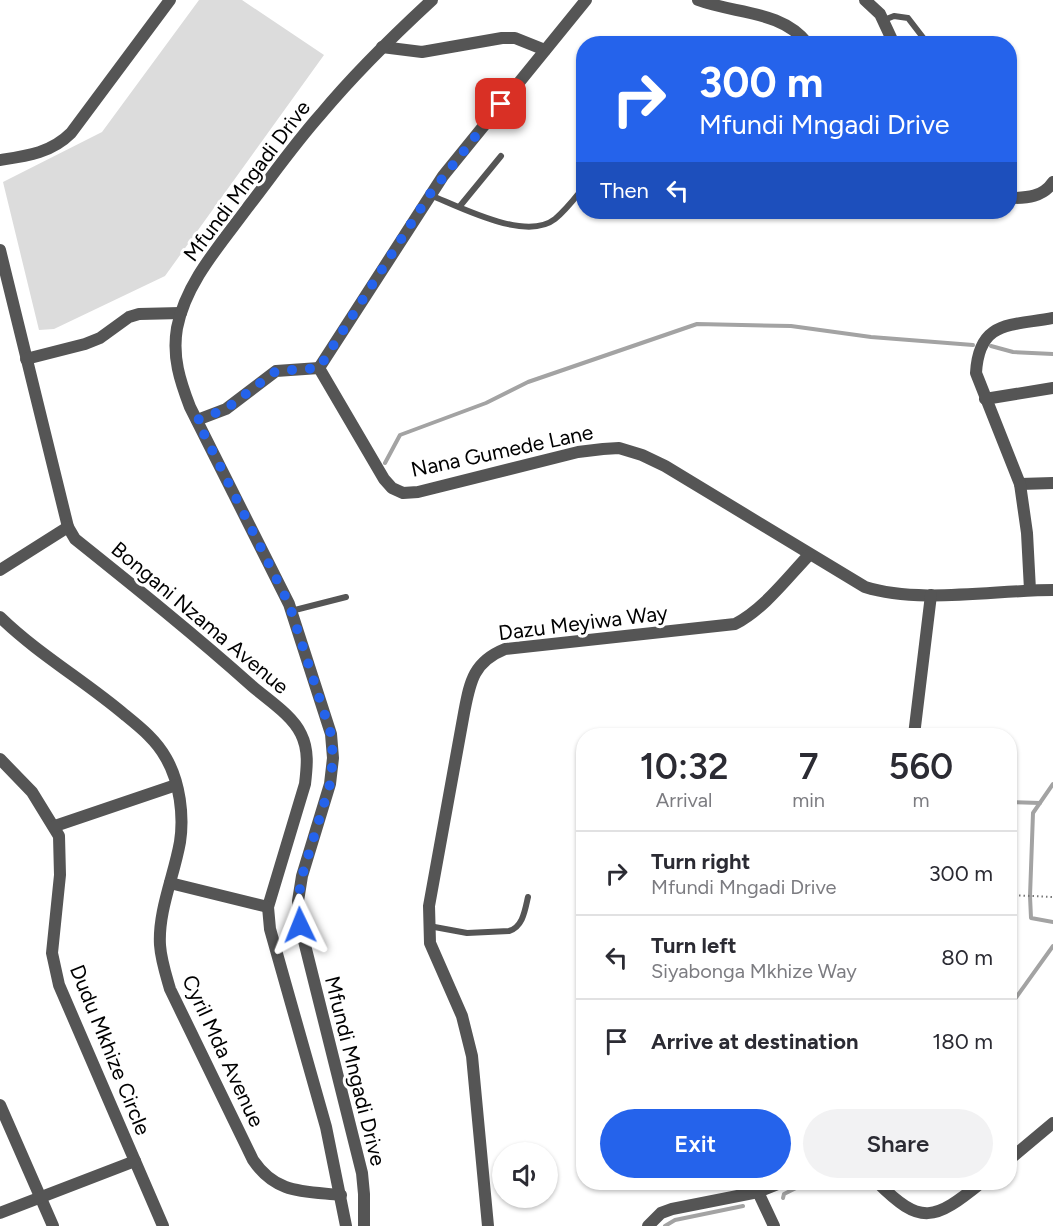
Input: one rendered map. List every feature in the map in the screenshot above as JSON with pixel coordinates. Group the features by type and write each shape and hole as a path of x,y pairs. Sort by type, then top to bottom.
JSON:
{"street":[{"path":"0,160 34,154 62,143 170,0"},
{"name":"Mfundi Mngadi Drive","path":"364,1226 364,1194 357,1152 304,952 298,901 302,876 330,784 333,758 331,734 291,611 277,578 197,420 178,374 175,353 181,314 192,287 210,257 320,114 382,47 432,0"},
{"path":"197,420 226,409 276,371 319,368 430,194 586,0"},
{"path":"698,0 772,18 788,25 802,36"},
{"path":"865,0 884,20 891,36"},
{"path":"382,47 422,52 515,38 545,50"},
{"path":"1017,197 1047,191 1053,182"},
{"name":"Bongani Nzama Avenue","path":"0,250 68,527 75,538 212,650 289,718 301,732 308,764 305,784 268,907 275,950 326,1127 346,1226"},
{"path":"26,358 85,344 100,338 129,317 139,314 181,314"},
{"path":"1030,590 1027,533 1020,484 976,374 977,355 982,343 998,328 1053,318"},
{"name":"Nana Gumede Lane","path":"319,368 370,459 392,489 403,493 424,491 578,452 619,448 642,455 665,466 809,555"},
{"path":"985,399 1053,388"},
{"path":"1020,484 1053,483"},
{"path":"0,570 68,527"},
{"path":"809,555 865,588 889,593 931,595 1053,590"},
{"name":"Dazu Meyiwa Way","path":"488,1226 472,1056 462,1016 430,943 428,926 429,906 469,686 477,669 489,656 505,649 735,624 747,618 759,607 809,555"},
{"path":"915,728 931,595"},
{"name":"Cyril Mda Avenue","path":"0,617 18,634 111,703 148,735 168,760 176,785 182,826 160,943 163,966 184,1020 253,1160 262,1173 273,1182 306,1191 340,1195"},
{"name":"Dudu Mkhize Circle","path":"0,759 33,792 59,836 61,854 52,953 57,975 163,1226"},
{"path":"55,826 176,785"},
{"path":"170,883 268,907"},
{"path":"0,1105 53,1226"},
{"path":"1017,1153 1053,1123"},
{"path":"0,1213 135,1161"},
{"path":"650,1223 672,1209 763,1190"},
{"path":"884,1190 902,1211 916,1218 931,1218 948,1209 972,1190"},
{"path":"758,1192 774,1226"}],"lane":[{"path":"884,20 894,16 908,18 922,36"},
{"path":"460,206 501,156"},
{"path":"430,194 496,221 518,225 544,224 554,220 576,196"},
{"path":"291,611 346,597"},
{"path":"428,926 467,933 514,930 522,920 528,897"}],"path":[{"path":"1017,895 1053,897"}],"shaded area":[{"path":"199,0 242,0 324,55 165,276 54,329 39,330 3,182 102,132"}],"waterway":[{"path":"385,463 400,435 486,403 528,382 697,324 791,326 871,337 973,345"},
{"path":"991,346 1013,352 1053,354"},
{"path":"1053,784 1033,813 1030,896 1031,918 1053,922"},
{"path":"1017,802 1040,803"},
{"path":"1017,996 1053,946"},
{"path":"783,1198 784,1194 792,1190"},
{"path":"665,1226 675,1220 743,1206"}],"route":[{"path":"300,925 298,901 302,876 330,784 333,758 331,734 289,604 197,420 226,409 276,371 319,368 430,194 501,104"}]}
